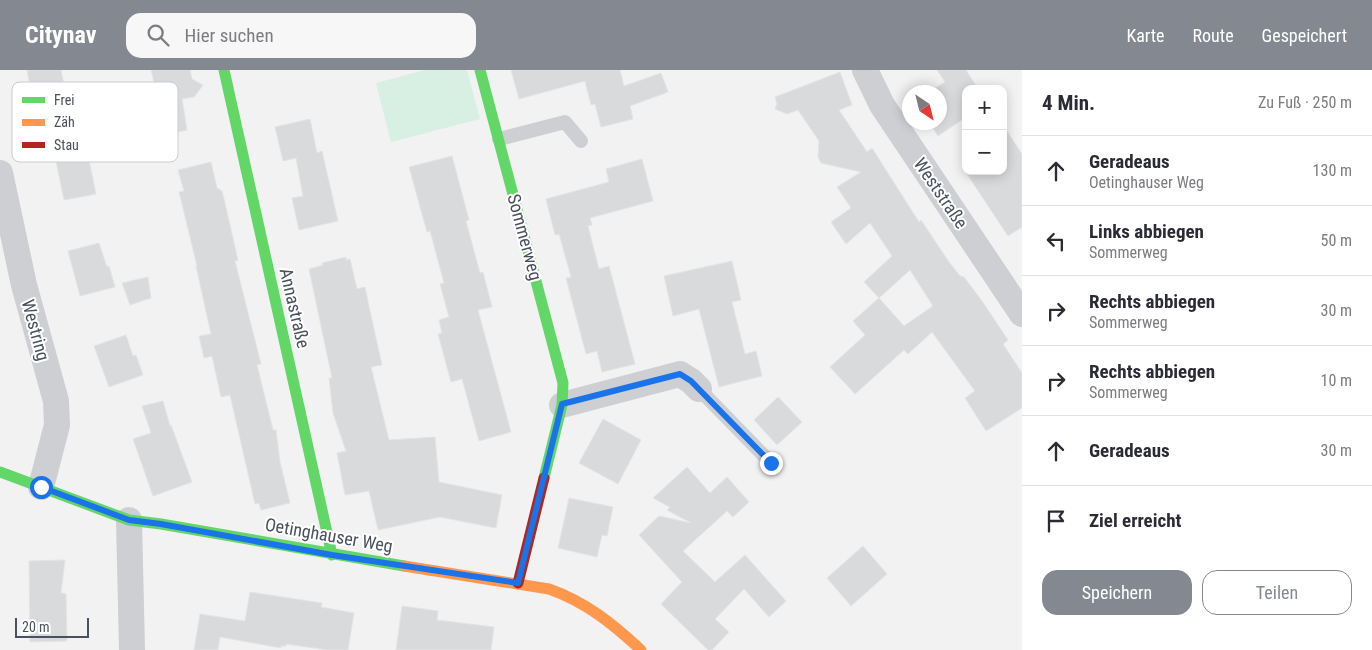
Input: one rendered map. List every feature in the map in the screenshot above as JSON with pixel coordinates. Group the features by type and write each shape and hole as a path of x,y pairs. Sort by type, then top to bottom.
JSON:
{"street":[{"name":"Annastraße","path":"224,70 332,555"},
{"name":"Sommerweg","path":"480,70 563,383 562,404 518,583"},
{"name":"Weststraße","path":"865,70 882,105 1022,314"},
{"name":"Westring","path":"0,173 24,285 56,401 57,425 41,487"},
{"path":"562,404 680,374 699,389"},
{"name":"Oetinghauser Weg","path":"0,472 129,520 332,555 549,589 577,599 607,619 641,650"},
{"path":"129,520 132,650"}],"lane":[{"path":"499,139 565,122 582,141"},
{"path":"699,389 771,463"}],"green space":[{"path":"425,70 467,70 480,119 391,142 376,83"}],"building":[{"path":"27,70 61,70 64,82 29,82"},
{"path":"151,70 190,70 192,79 203,85 194,97 182,99 187,130 178,132 178,82 154,82"},
{"path":"511,70 620,70 624,86 661,73 668,92 630,106 633,119 601,127 595,104 591,105 585,81 519,99"},
{"path":"937,70 966,70 975,85 962,85 962,120 947,130 947,85 940,85 945,82"},
{"path":"840,72 852,105 839,110 867,152 872,148 919,222 921,220 949,262 960,276 964,277 1008,340 1003,344 1022,373 1022,408 986,431 965,398 975,391 932,332 908,354 904,350 855,394 830,367 865,335 853,321 879,298 864,282 892,256 870,223 846,244 831,222 851,208 837,187 861,172 821,163 818,157 819,141 798,110 787,114 775,109 777,104 775,97","holes":["910,270 933,306 904,326 879,298"]},
{"path":"310,119 317,153 322,151 338,221 299,230 292,198 303,196 296,158 283,161 275,127"},
{"path":"934,130 947,130 938,136"},
{"path":"1007,131 1022,154 1022,227 1008,236 968,175 1007,175"},
{"path":"452,156 469,220 466,221 480,273 483,272 492,307 478,310 511,432 479,441 462,379 451,382 438,334 442,333 439,320 449,317 440,284 444,283 430,231 427,232 409,167"},
{"path":"642,159 653,201 590,218 592,225 588,226 599,269 609,266 635,364 602,372 597,351 586,354 566,278 571,277 559,234 555,235 546,199 609,182 606,169"},
{"path":"56,162 89,162 96,194 64,200"},
{"path":"211,162 217,188 222,191 225,203 238,260 235,261 261,364 257,365 273,430 276,430 280,462 290,503 261,510 259,503 255,504 230,395 221,397 212,356 204,358 199,336 211,334 179,192 184,191 178,170"},
{"path":"99,243 107,267 109,266 115,287 80,296 68,251"},
{"path":"346,257 346,260 350,259 357,289 365,287 382,365 371,367 389,440 435,437 439,482 502,495 496,528 440,517 378,530 369,491 345,495 337,453 346,451 333,413 329,378 332,378 309,269 323,265 322,263"},
{"path":"732,261 741,300 732,302 745,354 756,351 762,376 719,387 699,309 673,316 664,276"},
{"path":"148,277 151,298 130,305 122,283"},
{"path":"126,335 133,356 136,355 143,375 109,387 94,346"},
{"path":"778,397 802,422 777,445 754,420"},
{"path":"163,401 170,426 192,482 153,496 133,439 151,433 142,406"},
{"path":"603,419 641,440 618,484 579,463"},
{"path":"687,467 710,493 727,477 749,502 733,517 727,511 683,551 715,582 745,555 786,601 769,617 744,589 715,619 729,632 712,650 708,650 661,604 682,582 639,535 659,516 691,523 667,510 670,507 653,498"},
{"path":"569,498 613,507 607,536 602,535 597,557 558,548"},
{"path":"863,546 887,574 851,606 827,578"},
{"path":"65,560 61,593 66,594 67,641 30,642 29,561"},
{"path":"250,592 322,603 321,607 354,613 348,650 328,650 286,644 286,646 281,646 281,648 220,637 218,650 194,650 200,614 245,621"},
{"path":"402,606 438,611 437,620 494,627 491,650 396,650"}],"traffic: fast":[{"path":"224,70 332,555"},
{"path":"480,70 563,383 562,405 544,478"},
{"path":"0,472 129,520 404,566"}],"traffic: slow":[{"path":"404,566 549,589 587,607 620,631 641,650"}],"traffic: jam":[{"path":"518,583 544,478"}],"route":[{"path":"41,487 129,520 332,555 518,583 562,404 680,374 691,381 771,463"}]}
